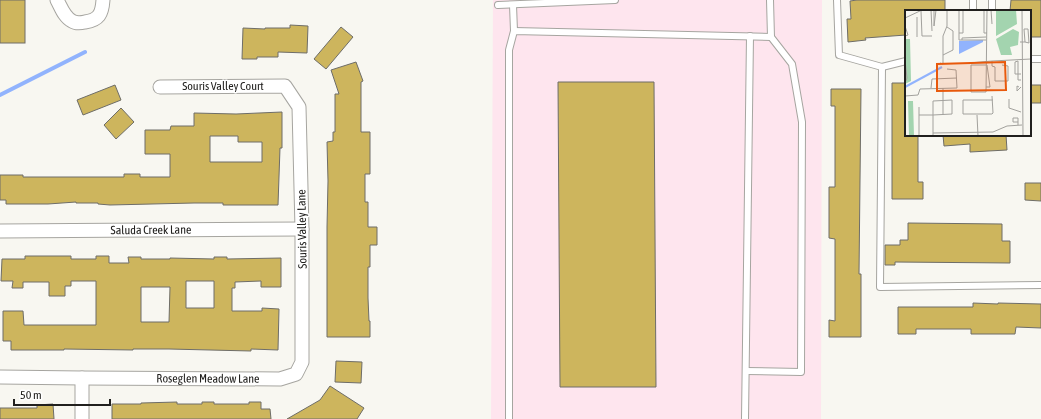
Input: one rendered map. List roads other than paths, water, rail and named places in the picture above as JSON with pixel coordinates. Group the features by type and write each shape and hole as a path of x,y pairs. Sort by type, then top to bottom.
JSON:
{"street":[{"path":"57,0 63,13 73,22 95,20 102,11 103,0"},
{"name":"Souris Valley Court","path":"160,87 285,86"},
{"name":"Souris Valley Lane","path":"285,86 299,107 302,229 302,362 296,374"},
{"name":"Saluda Creek Lane","path":"0,231 302,229"},
{"name":"Roseglen Meadow Lane","path":"0,377 280,379 296,374"},
{"path":"82,378 82,419"}],"lane":[{"path":"498,5 615,0"},
{"path":"746,371 801,372 802,122 792,64 771,37 770,0"},
{"path":"837,0 839,55 882,67 905,61"},
{"path":"509,419 509,50 514,31 513,5"},
{"path":"514,31 771,37"},
{"path":"745,419 750,36"},
{"path":"882,67 880,287 1041,285"}],"waterway":[{"path":"0,95 85,52"}]}
